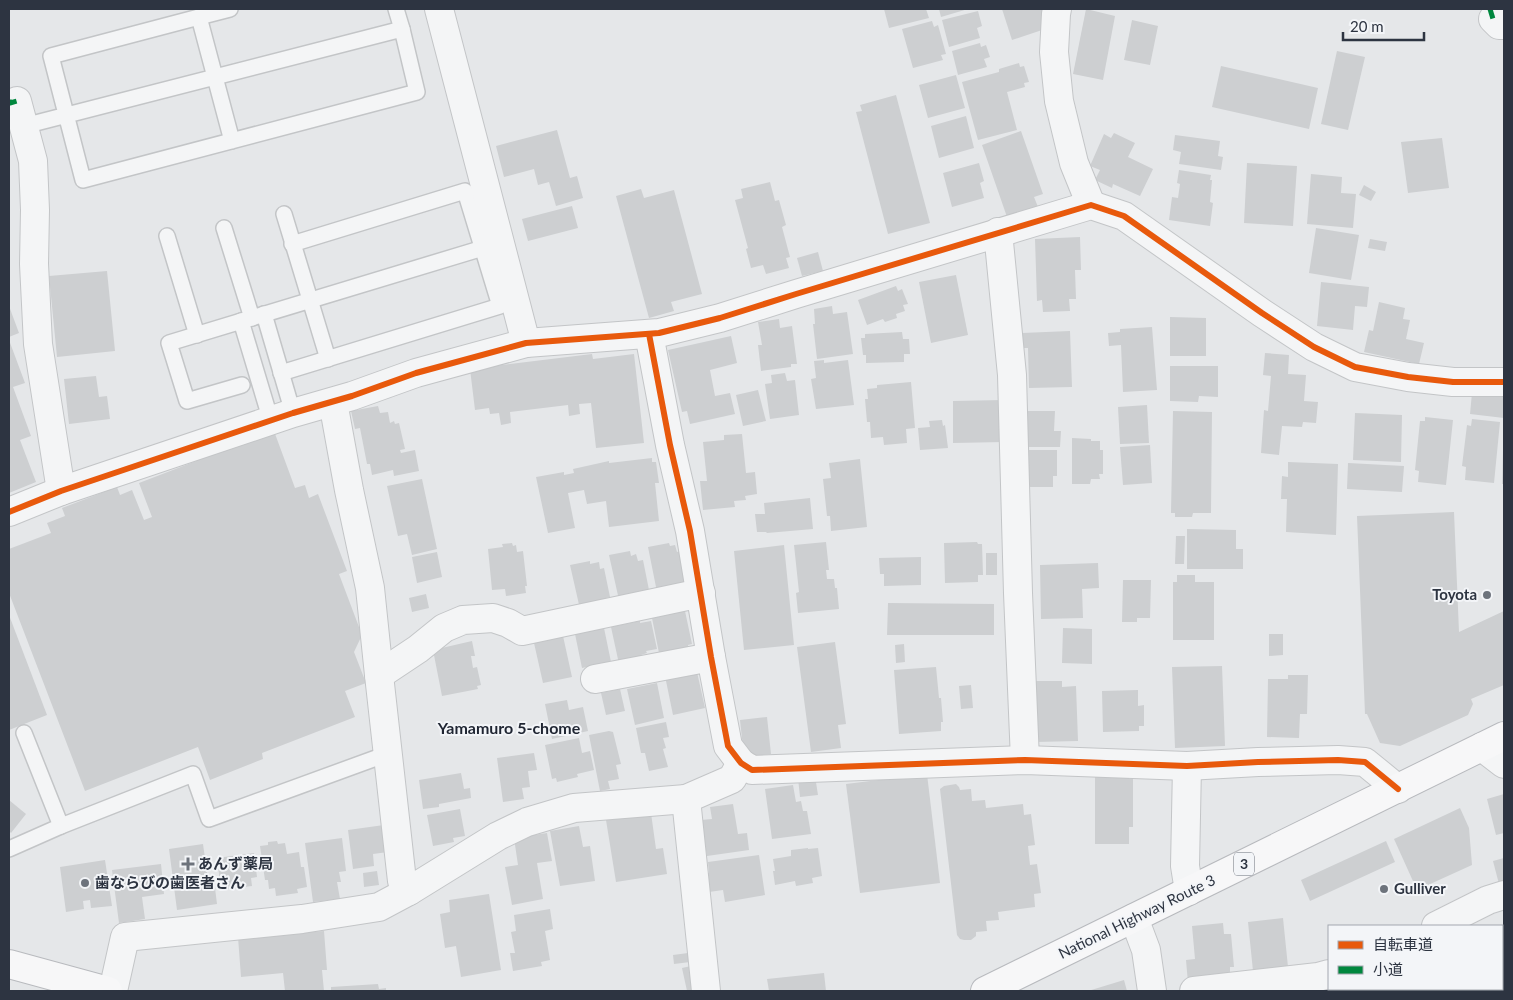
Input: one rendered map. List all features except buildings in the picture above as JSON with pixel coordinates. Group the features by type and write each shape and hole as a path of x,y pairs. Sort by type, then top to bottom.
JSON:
{"highway":[{"name":"National Highway Route 3","path":"985,991 1493,742"},
{"path":"9,964 108,991"}],"street":[{"path":"439,9 526,343"},
{"path":"1057,9 1054,52 1060,101 1074,163 1091,205"},
{"path":"20,114 33,161 36,210 34,264 38,344 61,491"},
{"path":"9,512 61,491 416,373 526,343 658,333 720,318 1091,205 1124,216 1262,313 1314,347 1355,367 1408,377 1453,382 1504,382"},
{"path":"998,232 1012,375 1025,760"},
{"path":"649,334 670,445 690,531 710,658 728,746 741,763 752,770 1025,760 1187,766 1338,760 1365,762 1398,789"},
{"path":"333,402 370,588 402,881 409,891"},
{"path":"378,675 418,649 444,628 462,620 492,618 508,623 522,631 701,593"},
{"path":"595,679 710,658"},
{"path":"1493,742 1504,764"},
{"path":"114,991 125,937 302,919 379,907 409,891 498,836 527,822 574,808 686,799 732,779 741,763"},
{"path":"1187,766 1184,866 1189,891"},
{"path":"686,799 706,991"},
{"path":"1438,925 1504,894"},
{"path":"1134,918 1146,950 1152,991"},
{"path":"1194,991 1318,978 1328,974"}],"lane":[{"path":"230,9 51,56 83,180 418,92 396,9"},
{"path":"199,16 232,141"},
{"path":"20,114 67,116 402,29"},
{"path":"281,373 500,306 465,190 292,244"},
{"path":"284,214 328,359"},
{"path":"224,228 282,417"},
{"path":"167,236 197,335"},
{"path":"242,385 187,402 169,343 483,248"},
{"path":"252,318 281,373 282,417"},
{"path":"24,733 61,826"},
{"path":"9,848 193,774 209,819 387,754"}],"marked path":[{"path":"1490,9 1493,19"},
{"path":"9,100 10,103 17,101"}],"cycle path":[{"path":"9,512 61,491 293,413 352,396 416,373 526,343 659,333 720,318 1091,205 1124,216 1262,313 1314,347 1355,367 1408,377 1453,382 1504,382"},
{"path":"649,334 670,445 690,531 728,746 741,763 752,770 1025,760 1187,766 1338,760 1365,762 1398,789"}],"place":[{"name":"Toyota","path":"1487,595"},
{"name":"あんず薬局","path":"188,864"},
{"name":"歯ならびの歯医者さん","path":"85,883"},
{"name":"Gulliver","path":"1384,889"}],"district":[{"name":"Yamamuro 5-chome","path":"509,728"}]}
